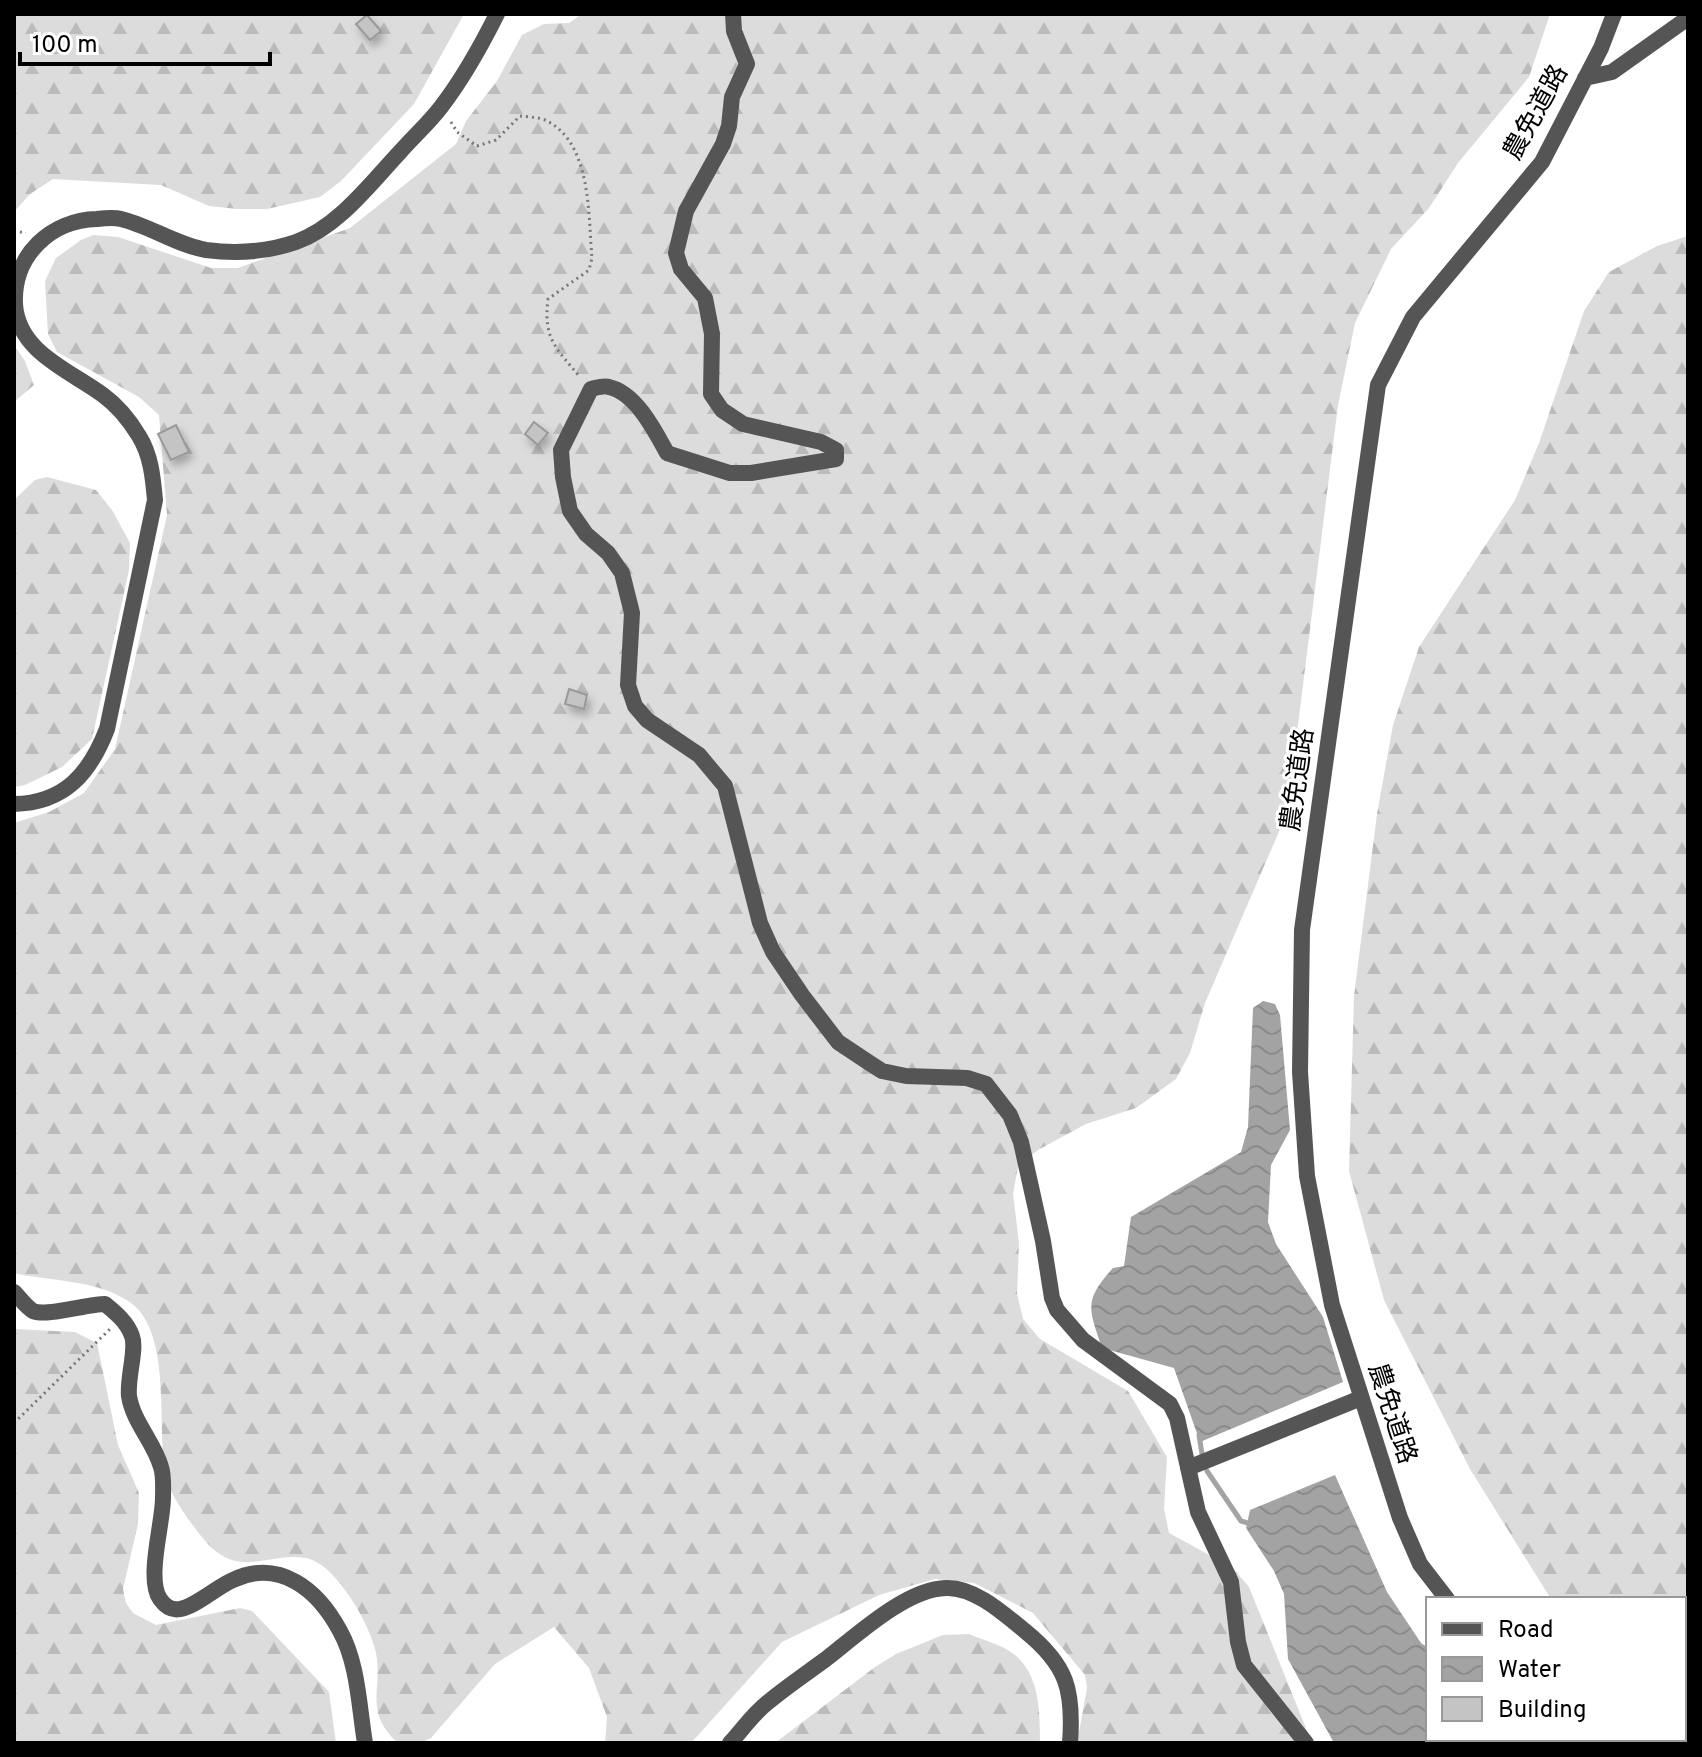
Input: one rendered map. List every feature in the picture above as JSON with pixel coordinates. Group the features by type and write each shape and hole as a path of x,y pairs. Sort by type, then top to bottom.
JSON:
{"street":[{"path":"18,800 59,794 80,778 96,758 107,729 155,500 152,469 141,439 125,415 106,397 36,350 21,332 15,304 17,279 25,258 38,241 58,227 79,219 118,218 205,250 259,252 298,241 321,229 356,198 441,107 497,14"},
{"path":"733,14 734,31 747,64 732,97 729,126 723,144 686,211 676,253 681,269 705,298 712,334 711,394 722,410 743,424 821,442 836,450 836,459 751,473 730,473 667,453 654,430 623,393 608,386 591,389 561,450 570,511 586,534 608,553 622,573 632,613 628,685 635,706 647,720 699,755 725,786 760,923 787,973 838,1042 882,1071 906,1076 967,1078 986,1084 1010,1115 1021,1142 1057,1310 1083,1340 1170,1404 1177,1418 1198,1512 1231,1582 1244,1665 1306,1743"},
{"name":"農免道路","path":"1445,1597 1420,1564 1400,1518 1332,1305 1307,1176 1300,1056 1302,930 1378,385 1413,317 1542,162 1601,48 1614,14"},
{"path":"1585,78 1612,72 1688,18"},
{"path":"14,1292 31,1310 44,1314 105,1304 122,1318 134,1339 128,1379 130,1400 161,1468 163,1498 154,1582 158,1597 168,1608 181,1610 247,1575 274,1572 295,1579 314,1594 341,1632 354,1671 365,1743"},
{"path":"1188,1468 1361,1398"},
{"path":"730,1743 766,1704 890,1611 925,1591 948,1587 994,1606 1048,1650 1066,1677 1072,1718 1070,1743"}],"path":[{"path":"441,107 457,132 477,146 496,140 520,116 542,119 569,141 580,163 592,258 589,270 548,299 545,322 554,347 591,389"},
{"path":"14,1423 122,1318"}],"green space":[{"path":"14,14 464,14 414,104 341,181 320,197 267,209 237,209 209,206 161,185 53,179 30,194 14,212"},
{"path":"582,14 1550,14 1529,77 1458,163 1429,208 1391,249 1355,323 1338,405 1287,813 1205,1003 1190,1053 1176,1079 1136,1108 1086,1124 1038,1150 1018,1167 1013,1194 1019,1243 1017,1294 1023,1319 1040,1339 1128,1391 1167,1457 1164,1509 1169,1533 1233,1568 1249,1587 1312,1743 1077,1743 1087,1688 1085,1675 1033,1613 974,1583 935,1579 879,1595 782,1642 691,1743 605,1743 607,1717 589,1668 554,1627 495,1664 431,1738 420,1743 398,1743 387,1731 378,1710 378,1666 372,1641 345,1589 320,1564 306,1558 247,1562 225,1557 207,1543 179,1505 166,1478 158,1360 144,1317 131,1303 104,1289 14,1273 14,823 49,812 84,793 115,749 167,515 159,415 139,397 57,352 48,334 45,281 56,258 93,235 118,237 211,268 238,268 350,228 456,144 466,121 497,81 522,35 544,24 569,23"},
{"path":"1688,236 1688,1743 1624,1743 1686,1741 1686,1597 1550,1597 1470,1469 1384,1300 1349,1171 1354,996 1377,814 1393,725 1419,647 1515,500 1539,443 1584,311 1609,272 1657,246"},
{"path":"14,345 25,361 34,385 14,402"},
{"path":"47,477 96,490 112,510 130,543 129,570 92,739 62,767 14,787 14,500 35,480"},
{"path":"14,1329 75,1332 97,1343 118,1445 139,1493 138,1524 123,1589 126,1603 133,1613 156,1625 240,1608 252,1611 329,1692 336,1743 14,1743"},
{"path":"969,1634 1005,1648 1029,1673 1037,1696 1040,1743 775,1743 896,1654 943,1635"}],"water":[{"path":"1263,1001 1275,1004 1280,1015 1290,1130 1271,1165 1268,1222 1276,1244 1323,1317 1343,1382 1200,1442 1174,1368 1102,1348 1091,1306 1103,1279 1113,1268 1124,1266 1131,1217 1241,1152 1248,1127 1253,1008"},
{"path":"1335,1475 1387,1592 1426,1647 1426,1741 1553,1743 1334,1743 1288,1659 1284,1594 1274,1571 1246,1528 1250,1510"}],"building":[{"path":"367,15 381,31 370,40 356,24"},
{"path":"534,422 548,433 538,445 525,434"},
{"path":"176,425 189,452 171,460 158,434"},
{"path":"569,689 587,695 584,709 565,704"}],"waterway":[{"path":"1199,1435 1202,1454"},
{"path":"1207,1471 1241,1521 1251,1524"}]}
